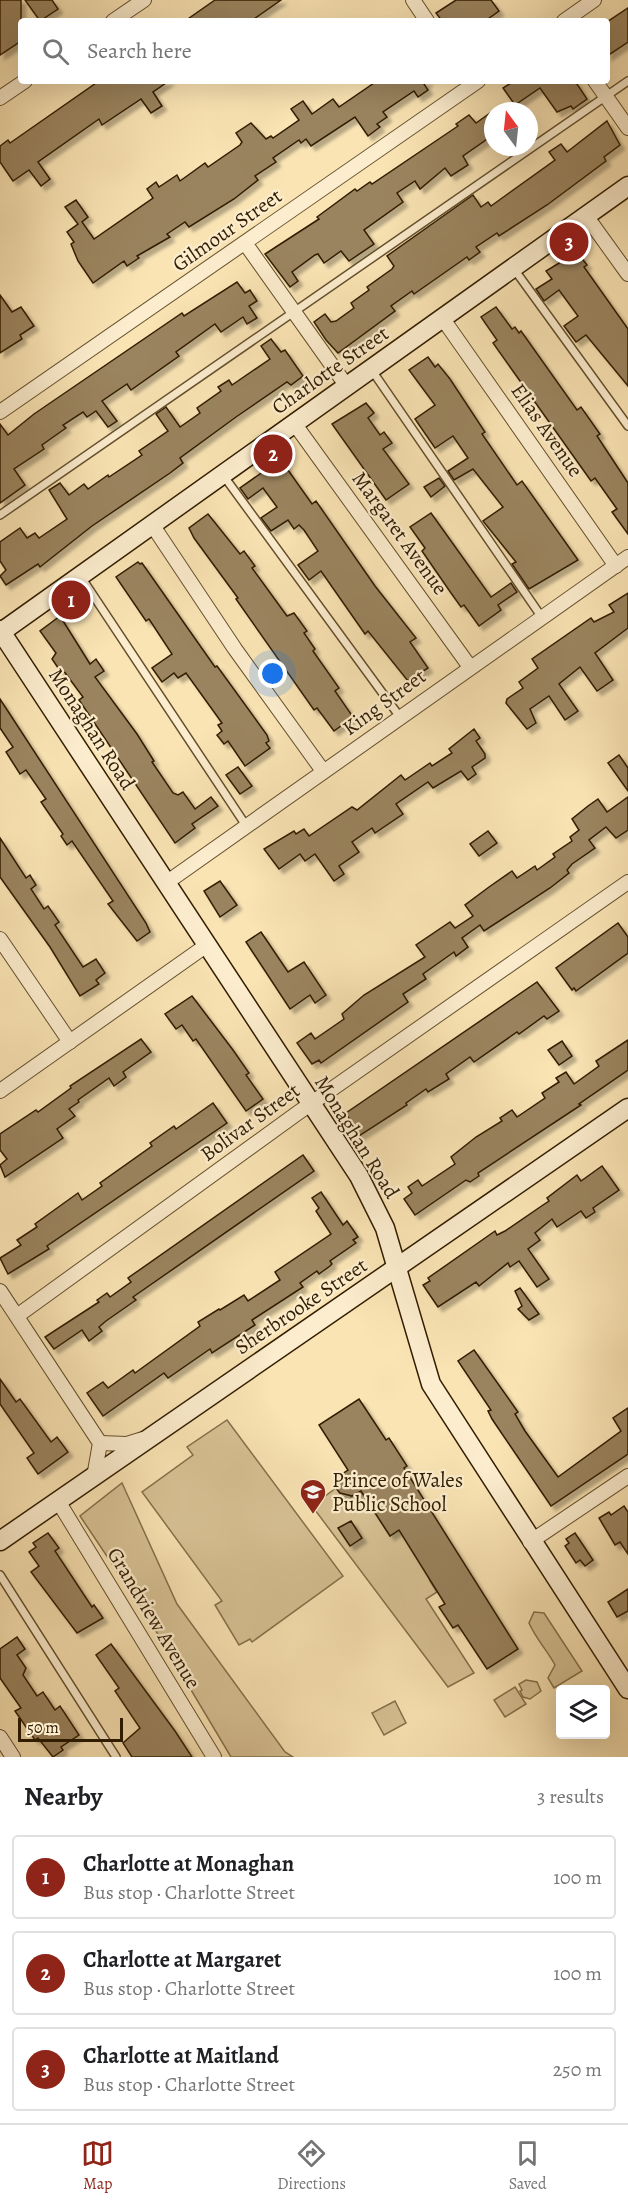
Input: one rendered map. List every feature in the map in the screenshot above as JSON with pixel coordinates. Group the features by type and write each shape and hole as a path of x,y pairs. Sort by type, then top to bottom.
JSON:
{"main road":[{"name":"Charlotte Street","path":"0,631 153,526 628,186"},
{"name":"Monaghan Road","path":"0,631 364,1186 385,1228 431,1384 530,1542 622,1667 628,1689"},
{"name":"Sherbrooke Street","path":"0,1541 628,1108"}],"street":[{"path":"117,18 144,0"},
{"path":"412,0 425,18"},
{"path":"568,18 594,0"},
{"path":"0,98 21,84"},
{"name":"Gilmour Street","path":"0,412 470,84"},
{"path":"597,84 628,128"},
{"path":"587,217 628,274"},
{"path":"245,243 346,386"},
{"name":"Elias Avenue","path":"443,319 616,566"},
{"name":"Margaret Avenue","path":"294,423 470,667"},
{"path":"153,526 235,649 323,771"},
{"name":"King Street","path":"166,883 628,557"},
{"name":"Bolivar Street","path":"17,1316 312,1104 628,882"},
{"path":"0,939 70,1042"},
{"path":"0,1091 207,945"},
{"path":"0,1292 100,1443 94,1478"},
{"path":"100,1443 127,1444 151,1436"},
{"path":"530,1542 628,1476"},
{"name":"Grandview Avenue","path":"58,1501 214,1757"},
{"path":"0,1737 13,1757"}],"lane":[{"path":"0,515 628,81"},
{"path":"514,269 628,426"},
{"path":"370,369 543,619"},
{"path":"223,475 400,717"},
{"path":"81,576 247,827"},
{"path":"0,1575 116,1757"}],"shaded area":[{"path":"227,1420 343,1576 252,1642 250,1639 239,1645 215,1605 222,1601 142,1492 193,1455 187,1447"},
{"path":"122,1483 177,1604 285,1752 293,1757 231,1757 147,1616 80,1516"},
{"path":"336,1488 340,1493 349,1493 351,1497 361,1491 390,1536 410,1523 430,1581 437,1592 426,1599 474,1673 448,1687 312,1506"},
{"path":"534,1612 544,1613 582,1671 554,1688 548,1678 555,1665 529,1623"},
{"path":"526,1680 537,1682 541,1691 530,1699 523,1697 520,1691 522,1690 519,1684"},
{"path":"515,1687 526,1704 505,1717 494,1700"},
{"path":"395,1701 406,1723 384,1735 372,1713"}],"building":[{"path":"0,0 21,0 18,43 0,55"},
{"path":"25,0 52,0 58,9 44,18 38,18"},
{"path":"215,0 281,0 255,18 189,18"},
{"path":"456,0 491,0 499,11 489,18 440,18 436,13"},
{"path":"628,8 628,42 610,54 610,20"},
{"path":"95,84 165,84 153,92 162,106 151,113 141,99 102,125 99,119 38,162 50,179 41,186 29,170 13,181 0,162 0,146 8,140 10,143"},
{"path":"373,84 424,84 428,90 418,97 414,91 383,112 387,117 377,124 380,127 368,136 355,117 311,146 306,139 301,143 299,140 273,158 276,162 255,176 258,180 234,199 189,227 185,222 167,234 170,237 137,256 139,258 127,266 124,261 93,283 78,261 71,244 74,242 67,232 78,224 65,207 76,200 88,217 82,222 94,239 153,198 147,189 156,182 159,187 177,175 180,181 205,163 208,167 240,145 242,142 236,133 251,123 266,139 271,136 273,138 299,120 291,109 303,101 312,114 333,99 339,107"},
{"path":"509,84 577,84 587,99 573,109 571,106 557,112 540,88 519,102 513,102 503,88"},
{"path":"469,115 476,123 484,117 484,141 463,156 468,165 451,176 445,168 420,189 415,181 397,193 403,202 364,230 374,244 349,261 341,251 324,263 318,254 315,255 292,272 298,281 290,287 265,254 319,219 317,217 355,189 357,191 370,182 372,184 458,126 456,124"},
{"path":"607,121 620,145 604,157 606,161 547,205 499,236 497,233 476,247 480,252 469,260 467,257 414,294 412,291 391,306 395,311 338,353 326,340 314,322 325,314 331,322 336,321 354,308 351,303 369,290 367,287 394,266 387,256 473,195 481,207 488,202 491,206 555,160 549,152 561,144 567,152"},
{"path":"577,252 587,265 584,267 628,329 628,386 586,335 576,342 564,326 578,316 559,290 544,301 536,289 552,279 546,271"},
{"path":"237,282 245,293 250,290 257,301 249,306 257,318 247,324 243,317 221,332 215,324 176,352 179,356 131,390 127,384 102,401 117,421 108,427 96,411 87,417 83,412 63,425 66,428 42,445 44,449 14,469 25,485 0,503 0,424 8,435 34,414 182,313 184,316"},
{"path":"0,295 12,312 21,307 34,326 20,335 22,339 0,353"},
{"path":"496,307 512,329 515,327 519,333 521,331 577,410 581,407 600,434 597,436 628,483 628,534 612,512 617,509 595,478 591,481 493,343 497,340 481,317"},
{"path":"271,339 281,352 285,350 303,376 291,385 287,382 236,417 180,458 183,463 170,473 92,526 40,567 38,564 6,585 0,576 6,570 0,561 0,542 20,528 27,538 35,533 39,538 67,519 49,490 60,483 69,495 84,484 88,489 142,455 139,451 168,431 156,414 166,407 180,427 200,413 197,408 221,391 218,387 229,380 232,385 270,359 261,346"},
{"path":"428,357 435,367 438,364 450,379 485,432 482,434 517,485 522,481 578,560 529,589 512,564 516,562 483,521 503,507 473,469 454,480 448,471 468,458 453,436 435,448 415,419 435,405 409,370"},
{"path":"366,403 374,413 368,418 380,435 384,432 392,443 383,449 409,484 386,500 332,424"},
{"path":"283,463 312,504 316,501 375,586 416,638 410,642 428,668 408,681 368,631 365,634 321,571 309,580 298,565 318,551 304,530 299,525 294,529 288,520 271,531 261,518 277,507 263,488 248,499 240,488 271,466 273,470"},
{"path":"439,478 445,486 431,497 424,487"},
{"path":"431,513 491,597 511,583 517,592 498,605 501,610 479,626 464,605 461,607 451,593 422,551 425,548 410,527"},
{"path":"208,514 240,554 244,551 255,566 252,568 287,616 294,613 307,631 304,633 315,649 313,651 339,688 335,691 353,717 334,731 317,708 314,710 194,538 189,528"},
{"path":"138,562 142,563 215,667 217,666 267,735 269,741 266,743 270,748 245,766 228,741 224,744 217,735 222,731 218,725 222,723 186,673 178,678 174,673 162,682 152,668 172,654 149,619 146,621 116,577"},
{"path":"628,593 628,628 595,653 613,680 597,691 580,667 559,684 578,711 565,720 549,696 530,709 536,723 527,729 506,703 507,699 523,688 519,682 538,668 532,659 591,618 594,622 614,612 609,605"},
{"path":"60,616 90,664 96,659 104,671 95,677 137,734 173,793 178,795 183,792 195,809 211,797 218,806 192,824 195,828 175,843 79,700 83,697 52,659 56,653 40,631"},
{"path":"0,699 146,923 150,932 137,941 108,904 113,901 72,841 67,845 61,836 63,834 41,802 46,799 26,770 20,774 6,752 13,747 0,728"},
{"path":"474,729 480,738 476,741 485,754 485,758 472,767 476,774 468,780 461,771 433,788 428,782 396,804 403,814 375,833 372,828 352,842 359,852 339,866 344,874 334,881 315,854 305,861 300,854 279,869 264,849 294,831 296,834 304,829 309,836 352,807 357,810 401,775 405,780 430,763 432,766 452,753 449,749"},
{"path":"619,755 628,768 628,791 608,763"},
{"path":"238,767 252,786 240,794 226,775"},
{"path":"628,797 628,830 616,838 606,827 589,840 595,848 572,864 567,870 569,873 484,931 480,925 462,938 468,947 456,956 454,952 423,974 426,979 403,994 408,1002 321,1063 319,1060 312,1064 297,1043 311,1033 315,1039 344,1019 342,1014 364,995 425,957 416,945 450,922 455,928 473,916 465,905 489,887 512,871 517,878 535,866 537,870 555,857 553,854 572,841 570,837 579,830 572,819 588,806 598,799 607,812"},
{"path":"488,831 497,843 479,856 470,844"},
{"path":"0,838 26,878 30,875 36,885 31,889 44,909 48,906 59,922 55,925 83,967 96,959 105,973 96,980 99,984 80,996 50,947 0,877"},
{"path":"220,881 237,905 220,917 204,891"},
{"path":"618,923 628,937 628,953 576,991 574,988 572,990 556,968"},
{"path":"261,932 288,972 304,962 326,995 315,1003 310,995 290,1009 246,942"},
{"path":"537,982 559,1011 547,1019 544,1016 519,1034 517,1032 474,1062 470,1057 446,1074 449,1079 428,1092 426,1089 406,1103 407,1105 359,1136 346,1113"},
{"path":"192,996 249,1073 246,1075 263,1099 246,1111 196,1039 193,1041 182,1025 176,1029 165,1014"},
{"path":"141,1039 151,1052 123,1072 126,1077 114,1086 109,1078 78,1100 79,1102 69,1109 75,1116 57,1129 63,1138 5,1177 0,1165 7,1159 0,1150 0,1134 36,1110 38,1112 71,1088 70,1086"},
{"path":"628,1040 628,1070 579,1104 581,1105 478,1173 479,1176 470,1182 466,1180 415,1215 404,1199 412,1193 408,1187 418,1180 422,1186 455,1164 451,1157 476,1137 502,1121 500,1118 512,1110 517,1117 545,1098 542,1093 559,1082 556,1078 566,1072 574,1084 599,1066 596,1061"},
{"path":"562,1041 572,1056 559,1065 548,1050"},
{"path":"213,1103 227,1123 47,1246 49,1249 8,1274 0,1258 21,1245 17,1240 37,1227 35,1224 78,1193 82,1200 102,1186 100,1183 152,1146 150,1143 174,1126 176,1129"},
{"path":"303,1155 314,1171 133,1297 136,1300 99,1327 102,1331 89,1341 82,1330 54,1349 45,1337 99,1302 97,1300 107,1293 110,1297 131,1282 128,1278"},
{"path":"602,1166 619,1190 593,1208 595,1212 586,1218 581,1211 557,1227 552,1219 535,1233 540,1240 528,1249 549,1279 537,1287 519,1261 510,1267 508,1263 479,1286 476,1282 438,1307 423,1285 430,1281 428,1278 495,1231 497,1235 505,1231 549,1201 547,1198 577,1175 581,1181"},
{"path":"321,1192 343,1225 347,1221 358,1237 353,1240 356,1243 330,1261 332,1264 319,1274 317,1271 300,1283 303,1287 252,1320 255,1325 212,1353 210,1349 168,1378 164,1373 103,1416 87,1393 103,1382 108,1388 133,1370 135,1373 200,1326 198,1322 219,1309 244,1295 248,1301 280,1280 275,1272 331,1234 316,1211 319,1208 312,1198"},
{"path":"520,1288 539,1314 529,1320 518,1309 522,1306 515,1291"},
{"path":"474,1350 518,1412 515,1414 525,1431 558,1477 621,1431 613,1418 628,1408 628,1454 551,1506 492,1419 488,1411 491,1410 458,1361"},
{"path":"0,1379 16,1402 20,1399 51,1442 57,1437 68,1452 38,1474 27,1458 34,1453 0,1404"},
{"path":"359,1399 386,1440 389,1438 407,1466 404,1468 518,1649 487,1669 458,1625 453,1628 439,1607 445,1604 399,1530 390,1536 361,1491 352,1496 340,1493 336,1488 339,1476 348,1470 319,1425"},
{"path":"624,1506 628,1512 628,1554 620,1542 615,1545 599,1518 609,1512 611,1515"},
{"path":"351,1521 362,1538 350,1546 338,1528"},
{"path":"48,1533 59,1548 55,1551 92,1607 94,1605 103,1618 77,1633 31,1572 39,1566 29,1552 36,1547 33,1543"},
{"path":"575,1533 593,1560 585,1566 580,1560 576,1563 565,1546 569,1543 566,1539"},
{"path":"628,1589 628,1611 617,1617 608,1602"},
{"path":"17,1637 25,1649 17,1655 26,1668 23,1675 37,1696 43,1692 55,1710 60,1706 79,1735 61,1747 63,1750 53,1757 38,1738 35,1740 15,1711 21,1708 0,1678 0,1649"},
{"path":"111,1644 192,1757 132,1757 123,1743 140,1728 115,1691 119,1688 96,1655"}],"place":[{"name":"Charlotte at Maitland","path":"569,242"},
{"name":"Charlotte at Margaret","path":"273,454"},
{"name":"Charlotte at Monaghan","path":"71,600"},
{"name":"Prince of Wales Public School","path":"313,1515"}]}
